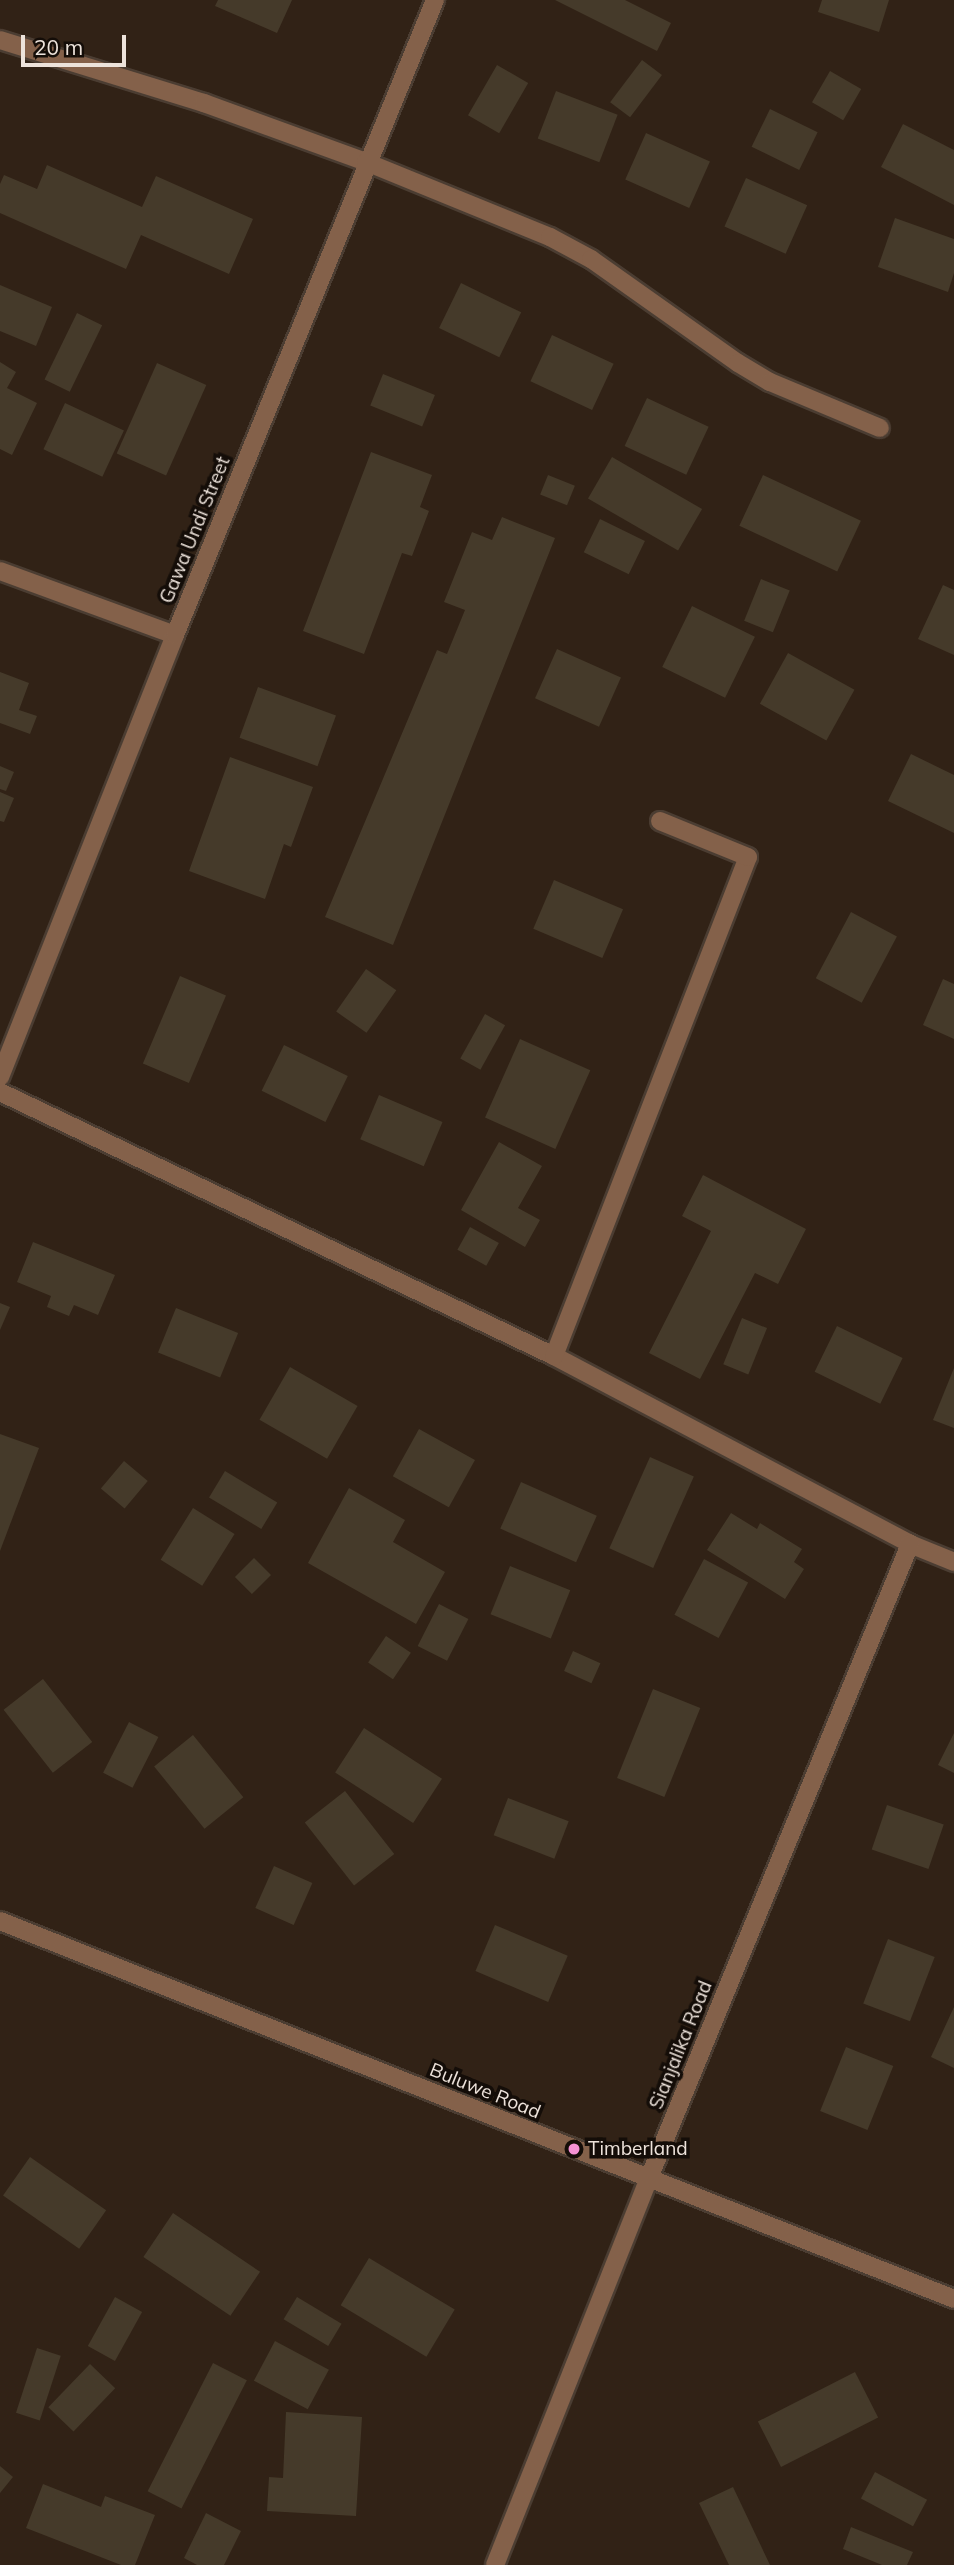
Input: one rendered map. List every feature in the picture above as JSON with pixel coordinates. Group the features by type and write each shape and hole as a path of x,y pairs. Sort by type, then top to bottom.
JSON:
{"street":[{"name":"Gawa Undi Street","path":"0,1077 366,162 435,0"},
{"path":"0,40 204,103 366,162 550,236 603,267 738,363 770,382 880,428"},
{"path":"0,571 175,635"},
{"path":"554,1356 748,857 660,821"},
{"path":"0,1092 554,1356 910,1544 954,1562"},
{"name":"Sianjalika Road","path":"495,2565 649,2178 910,1544"},
{"name":"Buluwe Road","path":"0,1921 954,2300"}],"building":[{"path":"218,0 292,0 277,33 215,6"},
{"path":"555,0 625,0 671,23 657,51"},
{"path":"822,0 889,0 879,32 818,12"},
{"path":"642,60 662,75 630,117 610,102"},
{"path":"497,65 528,83 499,133 468,115"},
{"path":"830,71 861,89 843,120 812,102"},
{"path":"556,91 618,115 599,162 538,139"},
{"path":"770,109 818,132 799,170 752,147"},
{"path":"903,124 954,150 954,205 881,167"},
{"path":"646,133 710,161 689,208 625,180"},
{"path":"47,165 142,207 156,176 253,219 229,274 141,235 126,269 0,213 0,184 4,175 37,189"},
{"path":"746,178 807,205 786,254 724,226"},
{"path":"895,218 954,239 954,273 948,292 878,267"},
{"path":"461,283 521,312 499,357 439,328"},
{"path":"0,285 52,307 36,346 0,331"},
{"path":"77,313 102,325 70,392 45,380"},
{"path":"552,335 614,364 592,410 530,381"},
{"path":"0,362 16,372 7,388 37,403 12,455 0,449"},
{"path":"157,363 206,385 166,475 117,453"},
{"path":"383,374 435,395 422,427 370,406"},
{"path":"647,398 709,427 686,475 625,446"},
{"path":"65,403 124,430 102,477 43,449"},
{"path":"371,452 432,475 420,507 429,511 412,556 402,553 364,654 303,631"},
{"path":"612,457 702,509 678,551 588,499"},
{"path":"548,475 575,486 567,505 540,494"},
{"path":"763,475 861,521 837,571 739,526"},
{"path":"502,517 555,538 393,945 325,917 437,650 447,654 465,610 444,602 472,532 492,540"},
{"path":"600,519 645,541 629,574 584,552"},
{"path":"761,579 790,591 773,632 744,621"},
{"path":"943,585 954,590 954,655 918,639"},
{"path":"692,606 755,637 725,698 662,667"},
{"path":"557,649 621,677 599,727 535,698"},
{"path":"788,653 854,690 826,741 760,704"},
{"path":"0,672 29,683 19,710 37,716 30,734 0,723"},
{"path":"258,687 336,715 318,766 240,738"},
{"path":"911,754 954,775 954,833 888,801"},
{"path":"230,757 313,787 291,847 284,844 265,899 189,871"},
{"path":"0,766 14,772 6,791 0,789"},
{"path":"0,792 14,798 4,822 0,821"},
{"path":"554,880 623,909 602,958 533,929"},
{"path":"851,912 897,936 862,1003 816,978"},
{"path":"366,969 396,990 366,1033 336,1012"},
{"path":"180,976 226,996 189,1083 143,1063"},
{"path":"943,979 954,984 954,1039 923,1025"},
{"path":"485,1014 505,1025 480,1070 460,1059"},
{"path":"520,1039 590,1070 555,1149 485,1118"},
{"path":"284,1045 348,1076 325,1122 262,1091"},
{"path":"379,1095 443,1122 424,1166 360,1139"},
{"path":"499,1142 542,1166 518,1208 540,1220 525,1247 461,1210"},
{"path":"703,1175 806,1229 778,1284 755,1273 700,1379 649,1353 711,1231 682,1216"},
{"path":"470,1227 499,1243 486,1266 457,1250"},
{"path":"33,1242 115,1275 98,1315 74,1305 69,1316 47,1307 51,1296 17,1282"},
{"path":"0,1303 10,1307 0,1330"},
{"path":"176,1308 238,1333 220,1378 158,1353"},
{"path":"742,1318 767,1328 748,1374 723,1364"},
{"path":"837,1326 903,1358 880,1404 815,1372"},
{"path":"290,1367 358,1406 327,1459 259,1420"},
{"path":"954,1368 954,1428 933,1420"},
{"path":"419,1429 475,1460 449,1507 393,1476"},
{"path":"0,1434 39,1448 0,1551"},
{"path":"650,1457 694,1477 653,1568 609,1548"},
{"path":"124,1461 148,1481 125,1509 101,1489"},
{"path":"225,1471 277,1502 261,1529 209,1498"},
{"path":"521,1482 597,1516 576,1562 500,1529"},
{"path":"349,1488 405,1520 393,1542 445,1572 416,1624 308,1563"},
{"path":"193,1508 235,1534 202,1586 161,1560"},
{"path":"731,1513 757,1529 760,1523 802,1549 794,1562 804,1569 785,1599 707,1550"},
{"path":"254,1558 271,1575 252,1594 235,1577"},
{"path":"704,1559 748,1582 719,1638 674,1615"},
{"path":"510,1566 570,1590 551,1639 491,1614"},
{"path":"439,1604 468,1619 447,1661 418,1646"},
{"path":"386,1636 411,1653 393,1679 368,1663"},
{"path":"573,1651 600,1663 591,1683 564,1671"},
{"path":"43,1679 92,1742 53,1773 4,1710"},
{"path":"653,1689 700,1708 664,1797 617,1778"},
{"path":"129,1722 158,1737 133,1788 103,1773"},
{"path":"364,1728 442,1779 413,1823 335,1772"},
{"path":"954,1733 954,1773 938,1765"},
{"path":"193,1735 243,1797 204,1829 154,1766"},
{"path":"345,1791 394,1854 354,1885 305,1822"},
{"path":"508,1798 569,1821 554,1859 494,1835"},
{"path":"887,1805 944,1825 928,1869 872,1849"},
{"path":"274,1866 312,1883 294,1925 255,1908"},
{"path":"495,1925 568,1956 548,2002 475,1971"},
{"path":"888,1939 935,1957 910,2021 863,2003"},
{"path":"954,2007 954,2068 931,2057"},
{"path":"846,2047 893,2066 867,2130 820,2111"},
{"path":"30,2157 106,2210 79,2249 3,2196"},
{"path":"173,2213 260,2272 230,2316 143,2257"},
{"path":"369,2258 455,2310 426,2357 341,2305"},
{"path":"115,2297 142,2312 115,2361 88,2346"},
{"path":"297,2297 342,2324 328,2346 284,2319"},
{"path":"275,2341 329,2370 308,2409 254,2381"},
{"path":"37,2348 61,2356 40,2420 16,2413"},
{"path":"213,2363 247,2380 181,2509 148,2491"},
{"path":"90,2364 115,2388 73,2431 48,2407"},
{"path":"855,2372 878,2417 781,2467 758,2421"},
{"path":"286,2412 362,2417 356,2516 267,2511 269,2477 283,2478"},
{"path":"0,2466 13,2477 0,2493"},
{"path":"875,2472 927,2500 913,2526 861,2498"},
{"path":"43,2484 101,2507 105,2496 155,2515 135,2565 121,2565 26,2528"},
{"path":"733,2487 770,2565 729,2565 699,2503"},
{"path":"206,2513 241,2531 224,2565 197,2565 184,2558"},
{"path":"851,2527 913,2552 907,2565 882,2565 843,2549"}],"place":[{"name":"Timberland","path":"574,2149"}]}
